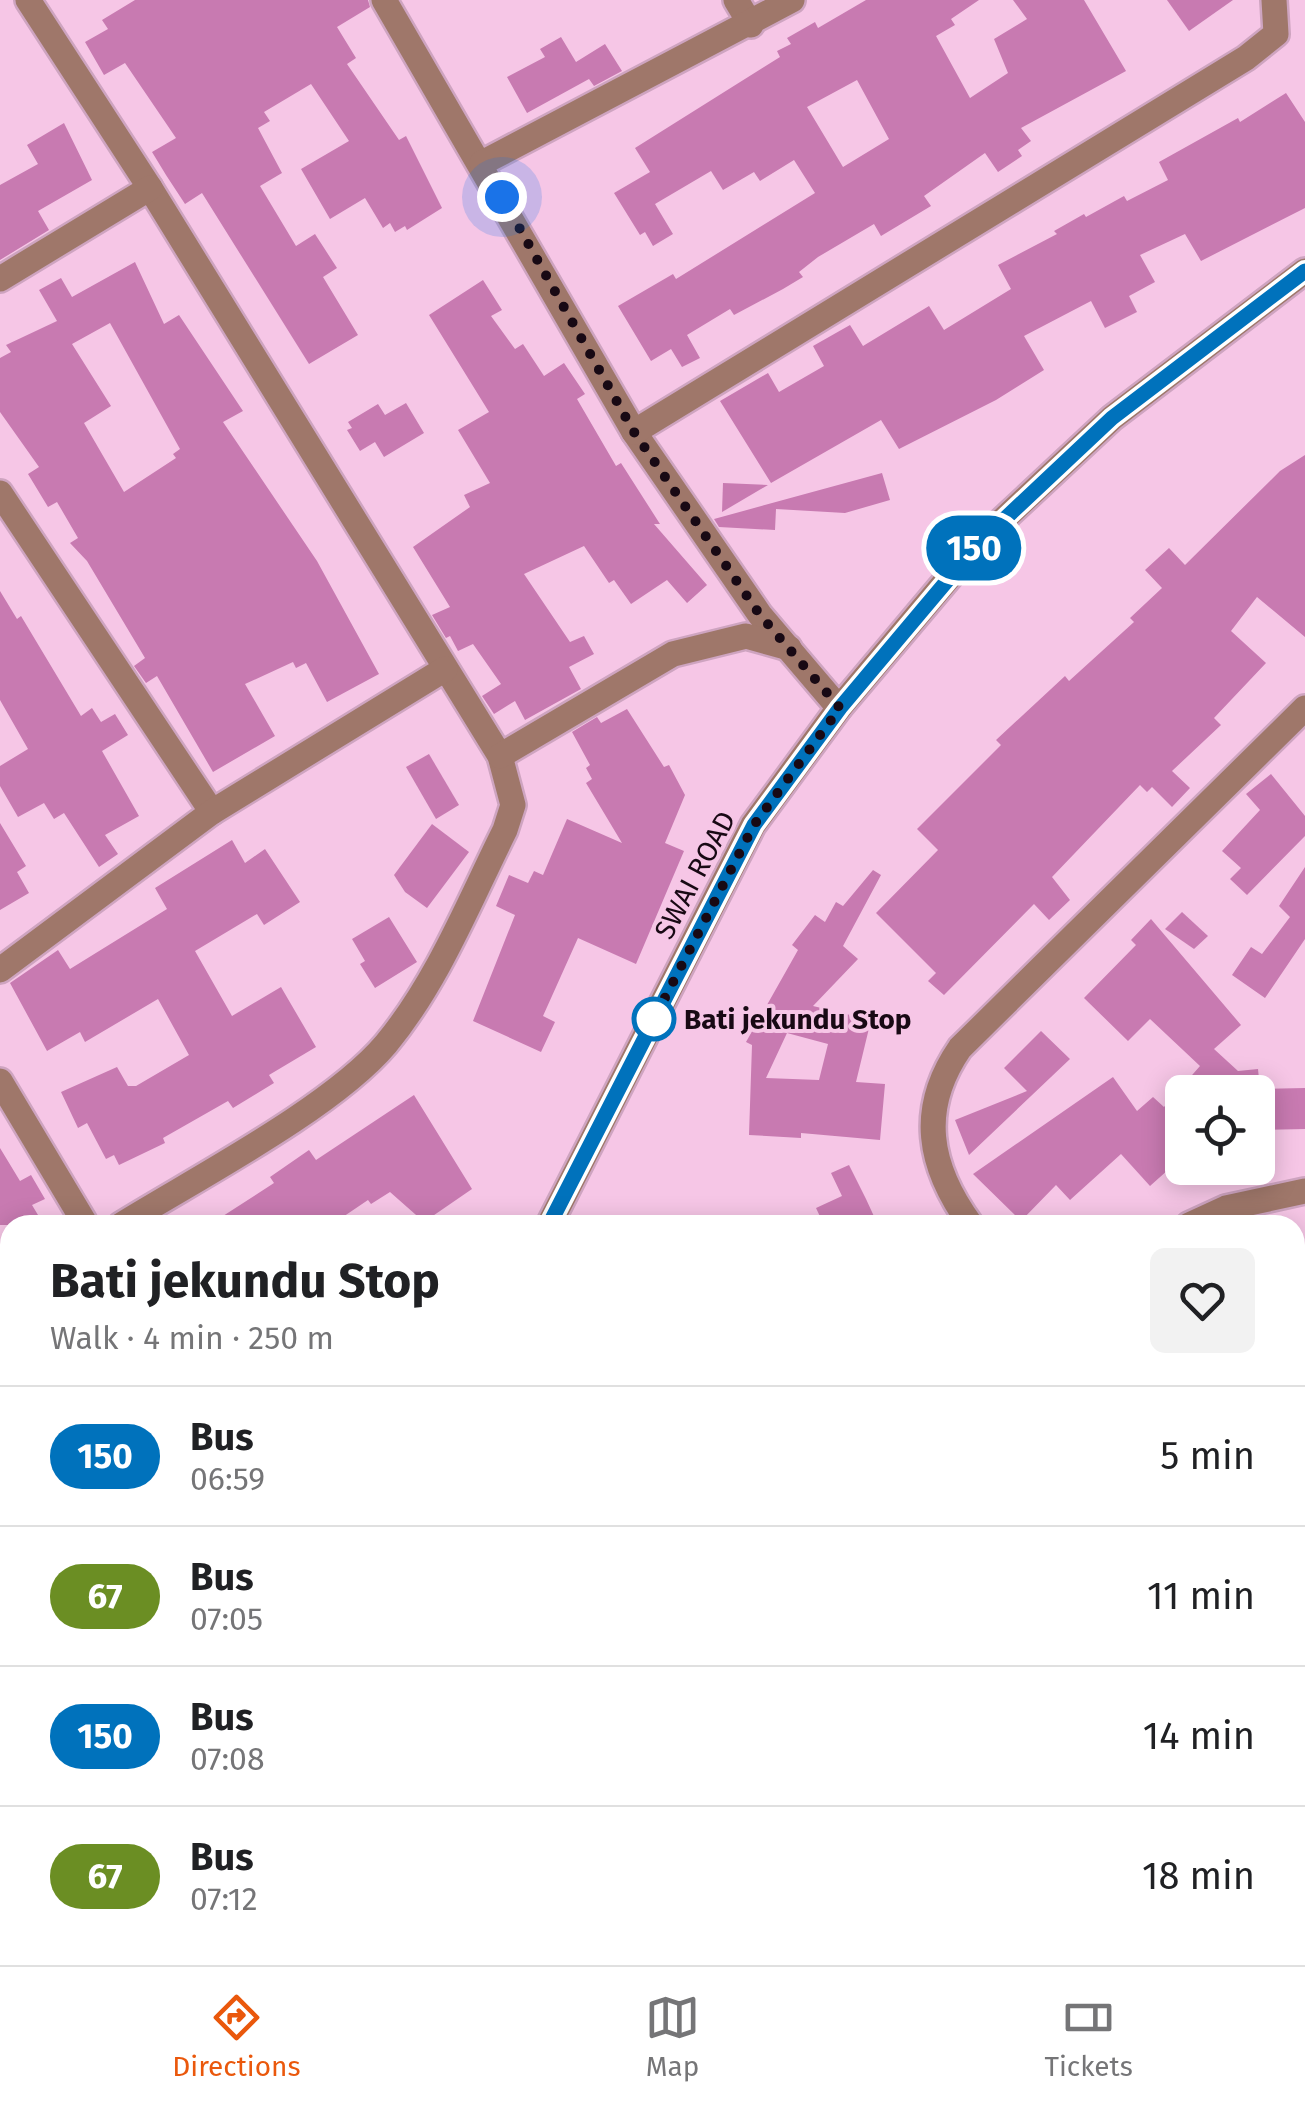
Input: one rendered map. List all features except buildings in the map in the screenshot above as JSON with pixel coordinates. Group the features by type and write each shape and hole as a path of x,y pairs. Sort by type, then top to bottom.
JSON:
{"street":[{"path":"28,0 150,188 500,756 513,805 505,830 432,976 383,1047 311,1106 137,1215"},
{"path":"384,0 482,163 634,432 760,615 840,708"},
{"path":"736,0 751,26"},
{"path":"482,163 751,26 792,0"},
{"path":"634,432 1246,58 1276,34 1274,0"},
{"path":"0,279 150,188"},
{"name":"SWAI ROAD","path":"554,1215 754,825 840,708 978,544 1112,418 1305,271"},
{"path":"0,494 212,812"},
{"path":"500,756 672,654 746,636 789,648"},
{"path":"0,970 212,812 445,669"},
{"path":"964,1215 949,1190 932,1145 940,1078 960,1048 1305,708"},
{"path":"0,1081 80,1215"},
{"path":"1210,1215 1305,1191"},
{"path":"1276,1198 1277,1215"}],"bus line":[{"name":"150","path":"554,1215 754,825 840,708 978,544 1112,418 1305,271"}],"place":[{"name":"Bati jekundu Stop","path":"654,1019"}],"route":[{"path":"502,197 634,432 760,615 840,708 754,825 651,1025 654,1019"}]}
